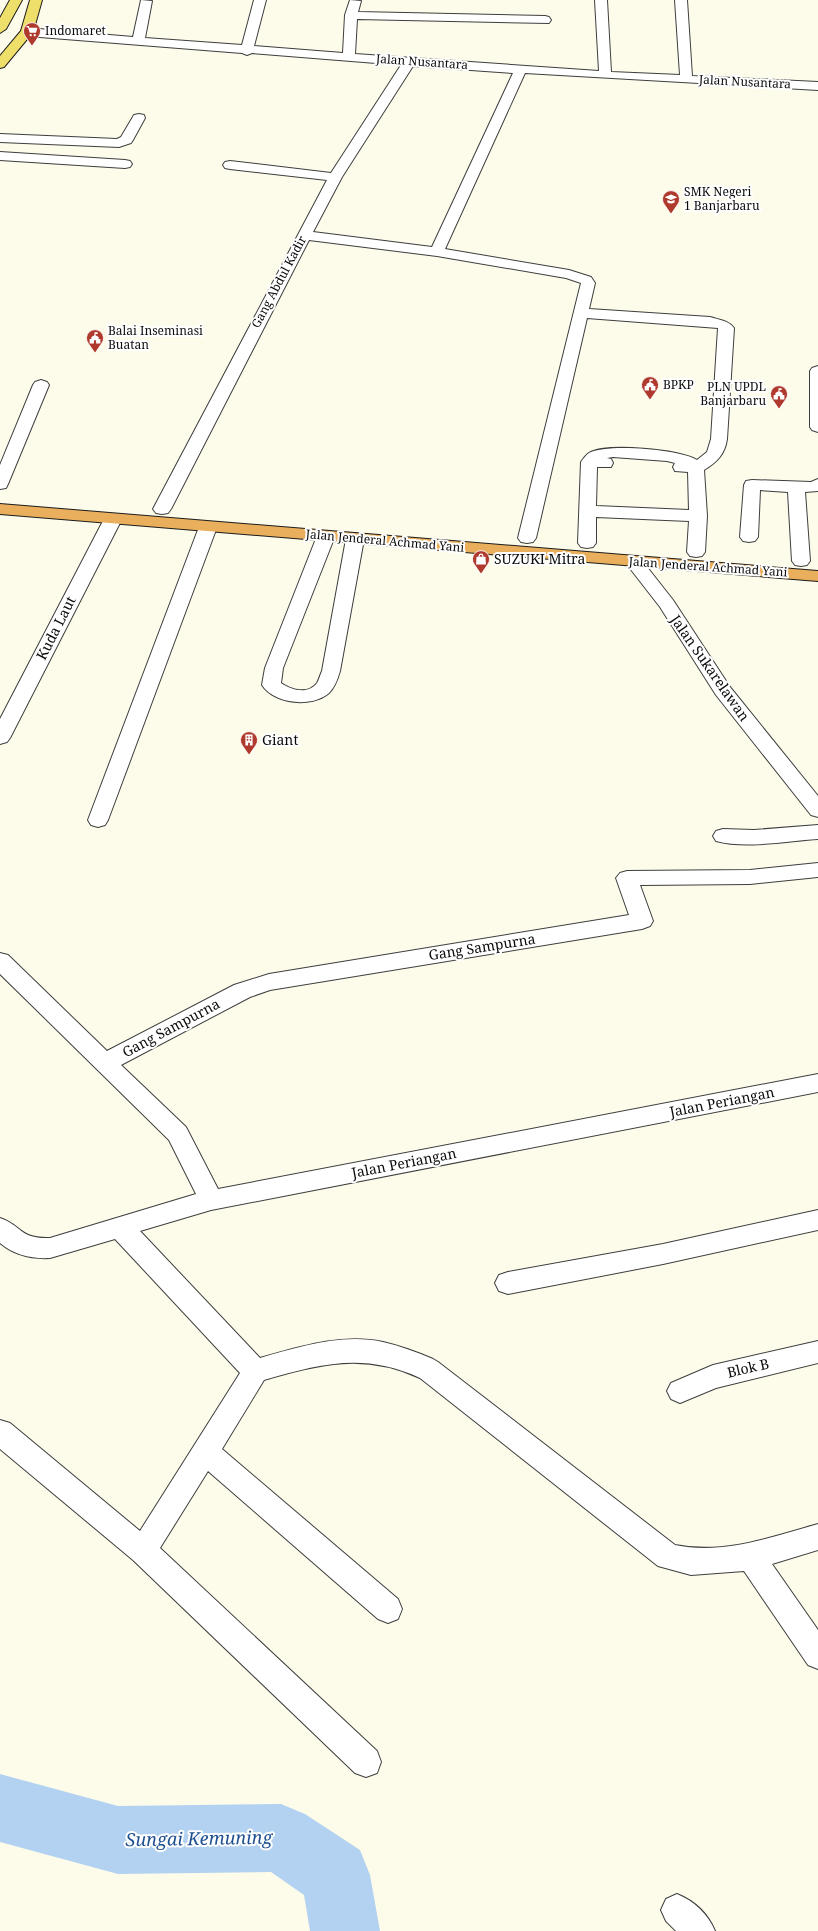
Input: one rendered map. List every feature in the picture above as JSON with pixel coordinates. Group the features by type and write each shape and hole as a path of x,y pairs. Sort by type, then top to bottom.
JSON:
{"highway":[{"name":"Jalan Jenderal Achmad Yani","path":"0,496 162,509 634,562 818,576"},
{"name":"Jalan Jenderal Achmad Yani","path":"0,509 355,539 413,536 527,538 810,561"}],"main road":[{"path":"0,29 4,14 16,0"},
{"path":"0,64 26,32 36,0"}],"street":[{"path":"247,51 260,0"},
{"path":"349,58 351,15 355,0"},
{"path":"601,0 605,75"},
{"path":"681,0 686,78"},
{"path":"138,42 146,1"},
{"path":"351,15 544,20"},
{"name":"Jalan Nusantara","path":"26,32 247,51 349,58 605,75 818,86"},
{"name":"Gang Abdul Kadir","path":"162,509 335,177 409,62"},
{"path":"437,252 521,69"},
{"path":"0,138 119,143 126,140 139,118"},
{"path":"0,156 125,164"},
{"path":"230,165 335,177"},
{"path":"304,235 437,252 569,274 586,280 588,283 527,538"},
{"path":"581,313 710,322 723,325 726,328 717,453 696,468 590,462 587,543"},
{"path":"818,371 818,427"},
{"path":"0,484 41,385"},
{"path":"696,468 698,516 696,552"},
{"path":"749,537 752,485 815,487 818,484"},
{"path":"796,487 810,561"},
{"path":"588,511 698,516"},
{"name":"Kuda Laut","path":"0,738 113,519"},
{"path":"98,820 208,526"},
{"path":"326,536 274,668 272,685 281,692 292,696 311,694 324,688 331,671 355,539"},
{"name":"Jalan Sukarelawan","path":"634,562 667,604 723,691 818,810"},
{"path":"723,836 754,837 818,832"},
{"name":"Gang Sampurna","path":"104,1063 242,991 269,982 642,921 626,878 750,877 818,870"},
{"path":"0,961 178,1134 211,1200"},
{"name":"Jalan Periangan","path":"0,1228 18,1244 39,1249 50,1248 211,1200 818,1083"},
{"path":"508,1283 663,1254 818,1220"},
{"path":"121,1228 255,1371"},
{"path":"143,1551 255,1371 304,1358 354,1351 382,1353 407,1360 429,1370 668,1557 691,1562 751,1557 818,1537"},
{"name":"Blok B","path":"680,1391 713,1377 818,1352"},
{"path":"0,1432 143,1551 366,1762"},
{"path":"206,1452 388,1609"},
{"path":"751,1557 818,1655"},
{"path":"676,1910 699,1931"}],"waterway":[{"name":"Sungai Kemuning","path":"0,1808 118,1840 281,1838 335,1875 345,1931"}],"place":[{"name":"Indomaret","path":"32,46"},
{"name":"SMK Negeri 1 Banjarbaru","path":"671,214"},
{"name":"Balai Inseminasi Buatan","path":"95,353"},
{"name":"BPKP","path":"650,400"},
{"name":"PLN UPDL Banjarbaru","path":"779,409"},
{"name":"SUZUKI Mitra","path":"481,574"},
{"name":"Giant","path":"249,755"}]}
